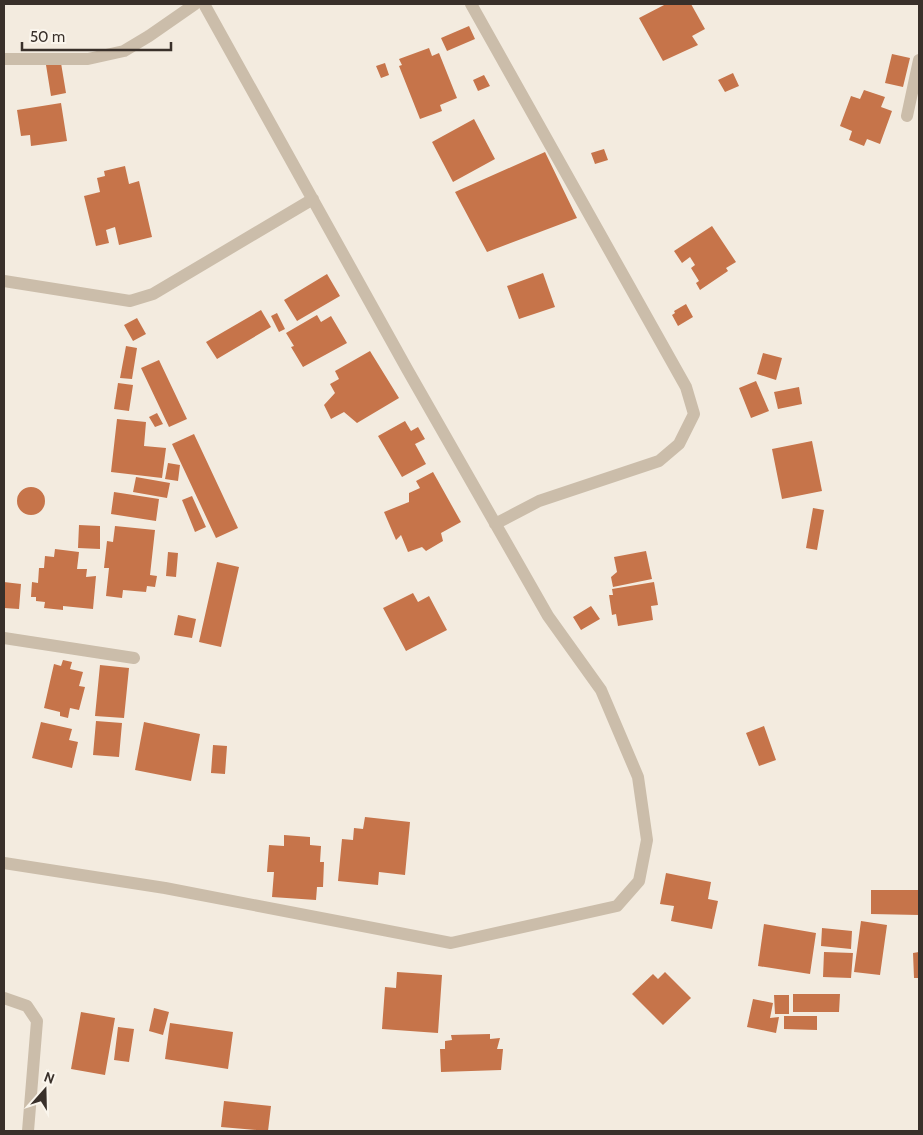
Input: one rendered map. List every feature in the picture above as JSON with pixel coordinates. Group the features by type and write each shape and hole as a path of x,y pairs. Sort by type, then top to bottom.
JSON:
{"street":[{"path":"4,58 88,59 124,51 195,4"},
{"path":"4,863 165,888 451,943 617,906 639,881 647,840 638,777 601,690 548,616 204,4"},
{"path":"471,4 686,387 694,414 679,444 659,461 539,501 495,524"},
{"path":"907,116 919,60"},
{"path":"4,281 130,301 153,294 313,198"},
{"path":"4,638 134,658"},
{"path":"4,998 27,1006 38,1021 28,1131"}],"building":[{"path":"666,4 691,4 705,29 692,36 698,45 663,61 639,18"},
{"path":"469,26 475,39 447,51 441,38"},
{"path":"429,48 432,56 439,53 457,98 440,105 442,111 420,119 399,66 402,65 399,59"},
{"path":"892,54 910,58 903,87 885,83"},
{"path":"61,63 66,93 51,96 46,65"},
{"path":"385,63 389,75 381,78 376,66"},
{"path":"733,73 739,86 725,92 718,80"},
{"path":"484,75 490,86 478,91 473,80"},
{"path":"864,90 885,97 881,107 892,111 880,144 867,139 864,146 849,140 852,131 840,126 851,96 860,99"},
{"path":"61,103 67,141 31,146 30,135 21,136 17,110"},
{"path":"474,119 495,159 453,182 432,142"},
{"path":"604,149 608,160 595,164 591,153"},
{"path":"545,152 577,218 487,252 455,192"},
{"path":"125,166 129,184 139,181 152,237 119,245 115,227 106,230 109,243 96,246 84,196 100,192 97,178 105,176 104,171"},
{"path":"712,226 736,262 726,268 728,271 700,290 696,283 699,281 691,268 695,265 690,257 682,263 674,251"},
{"path":"543,273 555,307 519,319 507,286"},
{"path":"327,274 340,296 297,321 284,300"},
{"path":"686,304 693,317 678,326 672,315 675,313 674,311"},
{"path":"261,310 271,327 217,359 206,342"},
{"path":"277,313 285,329 279,332 271,316"},
{"path":"317,315 321,322 331,316 347,343 303,367 291,347 294,346 286,333"},
{"path":"137,318 146,334 133,341 124,325"},
{"path":"126,346 137,348 132,379 120,378"},
{"path":"370,351 399,398 357,423 344,412 331,419 324,405 335,393 330,384 339,379 335,371"},
{"path":"763,353 782,358 776,380 757,374"},
{"path":"159,360 187,419 169,427 141,368"},
{"path":"756,381 769,411 751,418 739,388"},
{"path":"118,383 133,385 129,411 114,409"},
{"path":"799,387 802,404 778,409 774,392"},
{"path":"157,413 163,424 155,427 149,417"},
{"path":"117,419 146,422 144,446 166,448 162,478 111,472"},
{"path":"405,421 411,431 418,427 425,439 415,444 426,464 402,477 378,436"},
{"path":"194,434 238,528 216,538 172,444"},
{"path":"812,441 822,491 782,499 772,449"},
{"path":"168,463 180,465 178,481 165,479"},
{"path":"433,472 461,522 441,533 443,541 426,551 422,547 408,552 401,535 396,540 384,512 409,502 409,493 420,488 416,481"},
{"path":"136,477 170,483 167,498 133,492"},
{"path":"31,487 41,491 45,501 41,511 31,515 21,511 17,501 21,491"},
{"path":"114,492 159,499 156,521 111,514"},
{"path":"192,496 206,527 195,532 182,500"},
{"path":"813,508 824,510 817,550 806,548"},
{"path":"79,525 100,526 100,549 78,548"},
{"path":"115,526 155,530 150,575 157,576 155,587 147,586 146,592 123,590 122,598 106,596 109,568 104,568 107,541 113,542"},
{"path":"55,549 79,552 77,569 87,569 86,577 96,576 93,609 63,606 63,610 44,608 45,602 36,601 36,597 31,597 32,582 38,583 39,568 44,568 45,556 54,557"},
{"path":"646,551 652,579 613,587 611,577 617,572 614,557"},
{"path":"168,552 178,553 176,577 166,576"},
{"path":"217,562 239,567 221,647 199,642"},
{"path":"4,582 21,584 19,609 4,608"},
{"path":"654,582 658,605 651,606 653,620 618,626 616,614 612,615 609,595 613,595 612,589"},
{"path":"413,593 418,602 429,596 447,630 406,651 383,608"},
{"path":"591,606 600,619 581,630 573,617"},
{"path":"178,615 196,619 192,638 174,635"},
{"path":"63,660 72,662 70,669 83,672 79,686 85,687 79,710 70,708 68,718 60,716 60,712 44,708 54,664 61,666"},
{"path":"100,665 129,668 124,718 95,716"},
{"path":"96,721 122,723 119,757 93,755"},
{"path":"41,722 72,729 69,740 78,742 72,768 32,758"},
{"path":"144,722 200,734 191,781 135,770"},
{"path":"764,726 776,760 759,766 746,733"},
{"path":"213,745 227,746 225,774 211,773"},
{"path":"365,817 410,822 405,875 379,872 378,885 338,881 342,839 353,840 354,828 363,829"},
{"path":"284,835 310,837 310,845 321,846 320,862 324,862 323,887 317,887 316,900 272,897 274,872 267,872 269,845 284,846"},
{"path":"666,873 711,882 708,899 718,901 712,929 671,921 674,906 660,904"},
{"path":"871,890 919,890 919,915 871,914"},
{"path":"861,921 887,925 880,975 854,972"},
{"path":"764,924 816,933 810,974 758,966"},
{"path":"822,928 852,931 851,949 821,946"},
{"path":"824,952 853,953 851,978 823,977"},
{"path":"919,952 919,978 914,978 913,953"},
{"path":"397,972 442,975 438,1033 382,1029 385,987 396,988"},
{"path":"665,972 691,998 663,1025 632,994 653,974 658,979"},
{"path":"793,994 840,994 839,1012 793,1012"},
{"path":"774,995 789,995 789,1014 775,1014"},
{"path":"753,999 773,1003 770,1018 779,1017 776,1033 747,1027"},
{"path":"154,1008 169,1012 163,1035 149,1031"},
{"path":"81,1012 115,1018 105,1075 71,1069"},
{"path":"784,1016 817,1016 817,1030 784,1029"},
{"path":"170,1023 233,1032 228,1069 165,1059"},
{"path":"118,1027 134,1029 129,1062 114,1060"},
{"path":"490,1034 490,1039 500,1038 497,1049 503,1049 501,1070 441,1072 440,1049 445,1049 445,1041 452,1040 451,1035"},
{"path":"224,1101 271,1106 268,1131 221,1127"}]}
